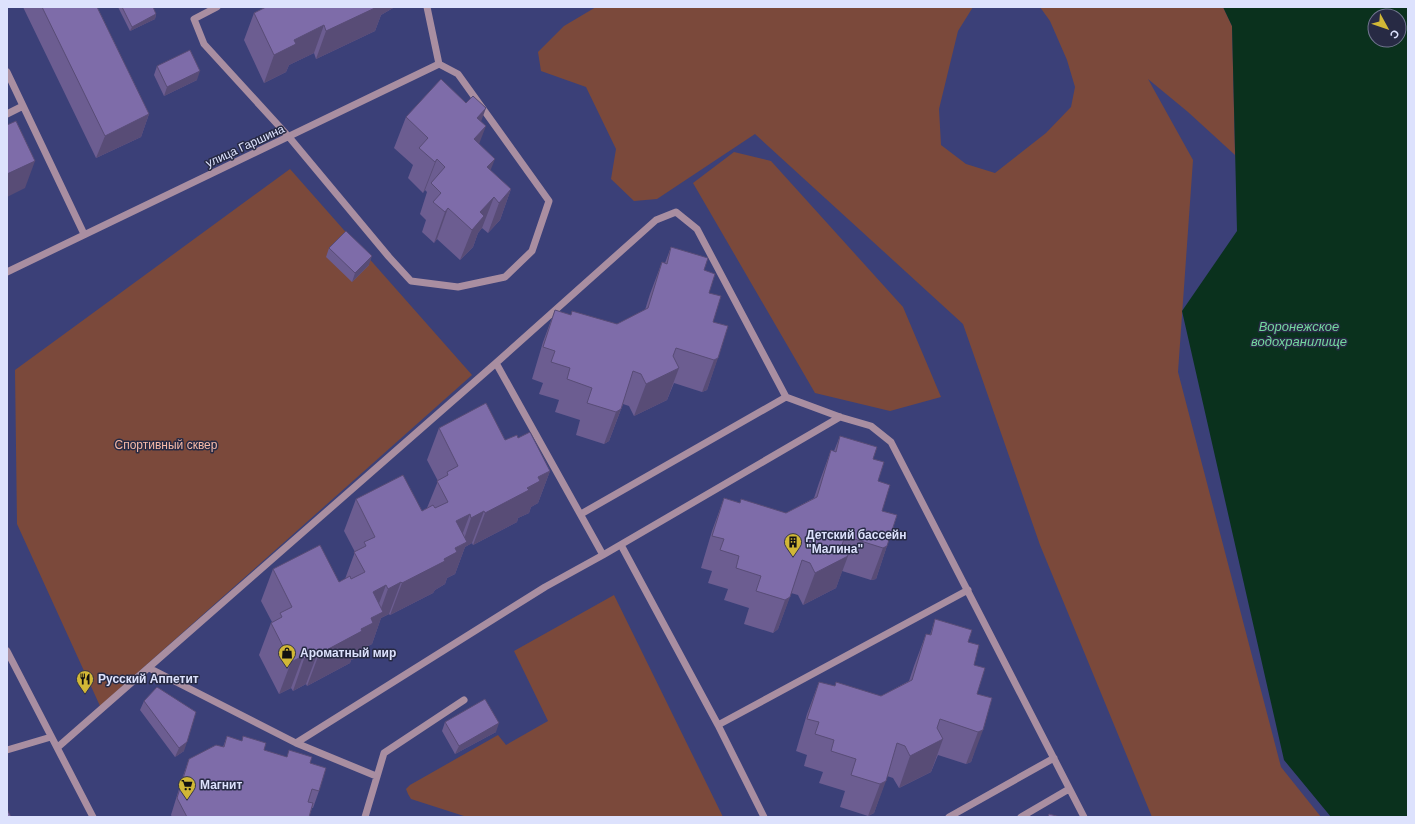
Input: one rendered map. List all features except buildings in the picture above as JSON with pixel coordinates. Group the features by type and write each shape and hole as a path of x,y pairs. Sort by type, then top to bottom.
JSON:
{"street":[{"path":"217,7 194,19 204,44 289,137 389,257 411,281 458,287 505,277 532,252 550,201 458,74 439,64 427,7"},
{"name":"улица Гаршина","path":"7,272 439,64"},
{"path":"7,72 84,234"},
{"path":"7,114 23,106"},
{"path":"58,747 496,363 656,220 676,212 697,229 786,397 840,417 871,426 891,442 1084,817"},
{"path":"496,363 603,555"},
{"path":"581,514 786,397"},
{"path":"296,743 545,587 603,555 840,417"},
{"path":"621,544 718,725 764,817"},
{"path":"718,725 968,590"},
{"path":"7,651 93,817"},
{"path":"149,668 296,743 376,776"},
{"path":"365,817 384,753 464,700"},
{"path":"7,750 51,737"},
{"path":"949,817 1054,758"},
{"path":"1021,817 1069,789"}],"green space":[{"path":"596,7 973,7 958,31 939,109 941,145 966,164 995,173 1046,133 1071,107 1075,87 1067,60 1050,21 1040,7 1223,7 1232,26 1235,155 1188,112 1148,79 1193,160 1178,372 1281,767 1321,817 1152,817 1040,545 963,324 755,134 657,199 634,201 611,179 616,149 586,87 541,71 538,52 564,26"},
{"path":"734,152 771,161 903,307 941,397 890,411 815,393 693,183"},
{"name":"Спортивный сквер","path":"290,169 472,375 100,706 17,524 15,370"},
{"path":"614,595 723,817 467,817 411,799 406,789 410,785 498,735 506,745 548,721 514,651"}],"water":[{"name":"Воронежское водохранилище","path":"1223,7 1408,7 1408,817 1331,817 1284,760 1182,311 1237,231 1232,26"}],"place":[{"name":"Детский бассейн \"Малина\"","path":"793,557"},
{"name":"Ароматный мир","path":"287,668"},
{"name":"Русский Аппетит","path":"85,694"},
{"name":"Магнит","path":"187,800"}]}
